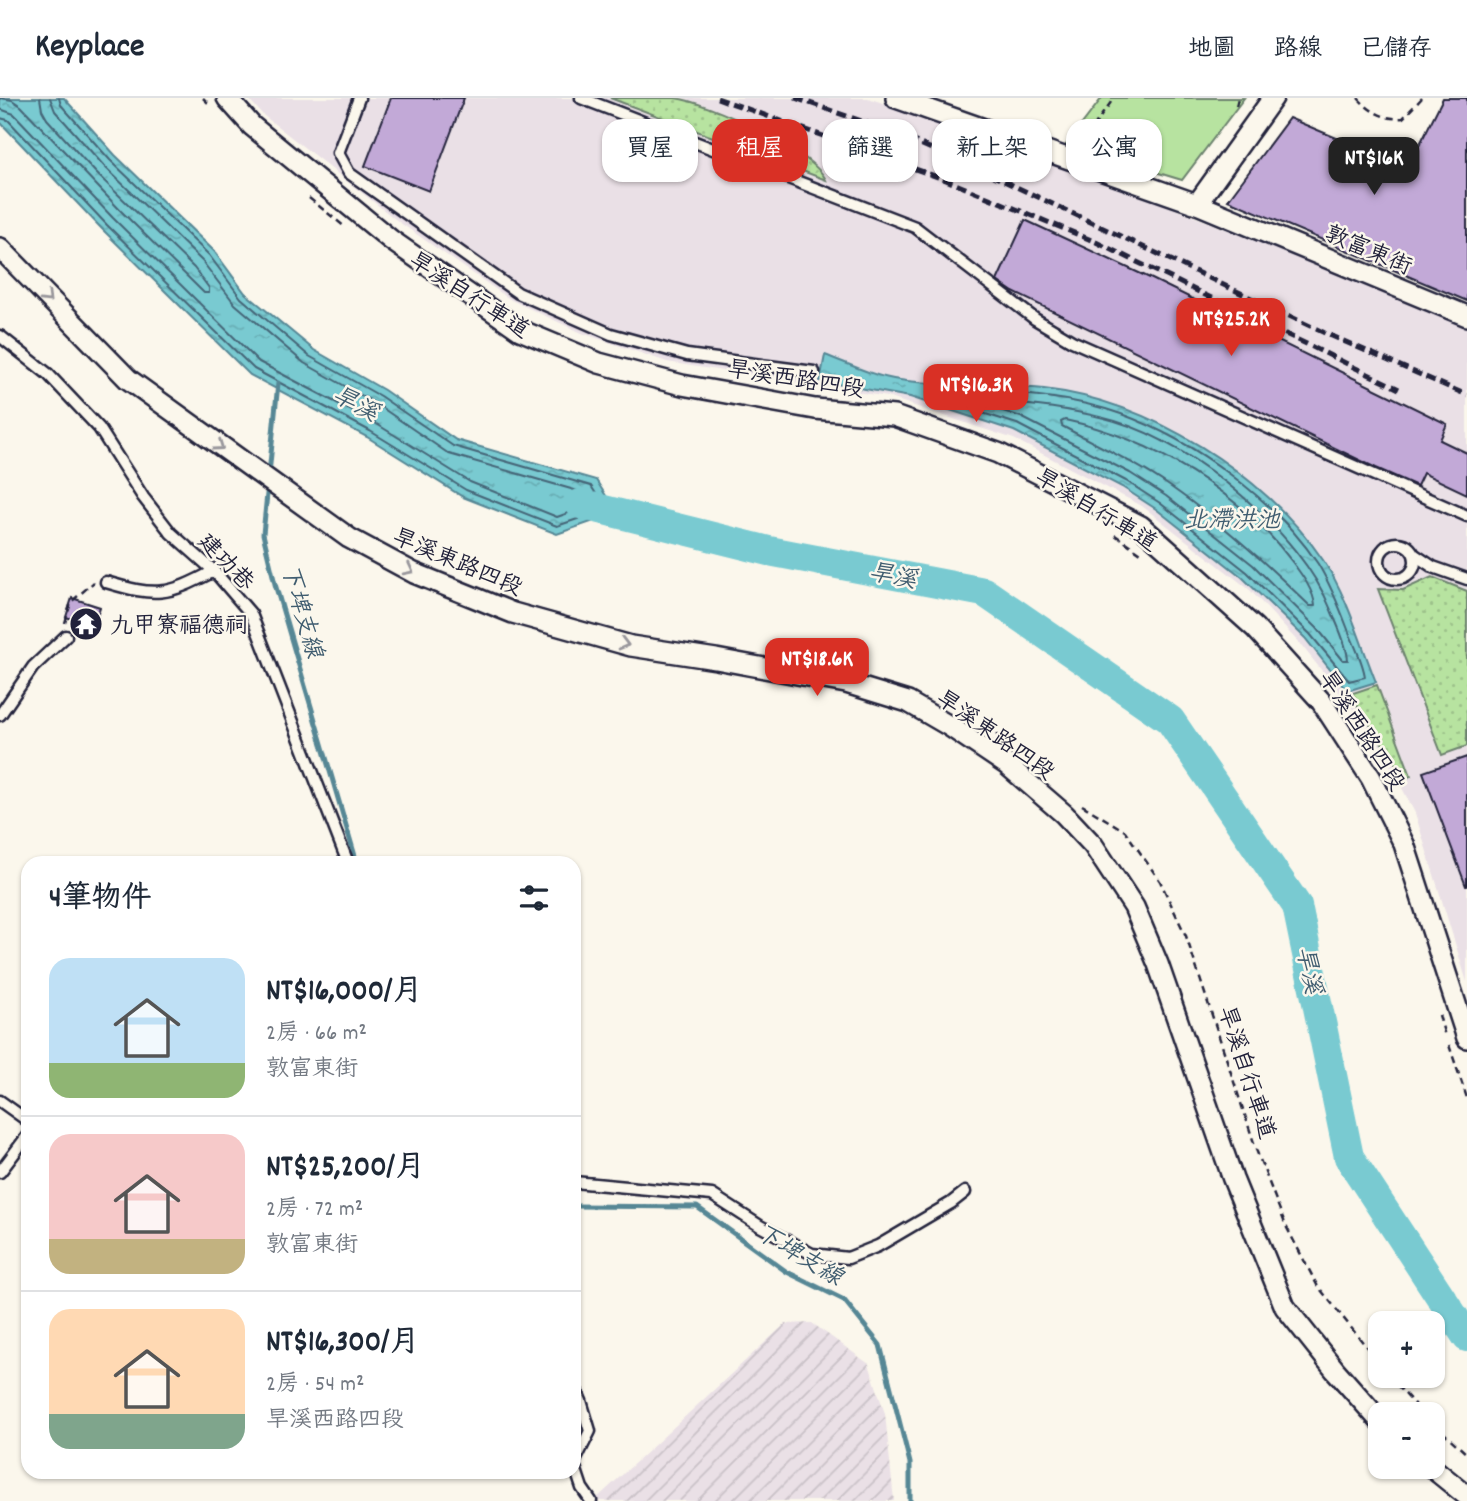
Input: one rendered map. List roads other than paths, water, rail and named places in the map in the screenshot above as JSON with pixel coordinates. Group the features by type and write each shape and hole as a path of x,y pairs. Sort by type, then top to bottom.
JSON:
{"street":[{"name":"敦富東街","path":"896,98 1197,204 1467,316"},
{"path":"1197,204 1273,98"},
{"name":"旱溪西路四段","path":"219,102 391,240 520,330 599,363 682,385 815,409 894,416 998,453 1141,526 1255,628 1321,701 1371,778 1404,844 1467,1038"},
{"name":"旱溪東路四段","path":"0,248 128,379 349,538 414,573 513,613 631,646 846,683 908,702 1006,764 1064,814 1093,845 1134,907 1158,964 1233,1179 1285,1307 1368,1407"},
{"path":"1445,1478 1467,1496"}],"lane":[{"path":"359,98 338,153 349,173 518,293 611,334 687,355 814,372"},
{"path":"581,98 915,227 1035,318 1072,341 1467,516"},
{"name":"建功巷","path":"0,336 48,374 99,428 143,497 171,533 214,571 251,614 345,856"},
{"path":"1433,567 1411,573 1401,579 1389,578 1380,569 1379,557 1385,547 1396,542 1408,546 1415,555 1433,567 1467,579"},
{"path":"1411,573 1415,555"},
{"path":"106,582 145,593 160,593 190,584 214,571"},
{"path":"0,715 33,667 66,636"},
{"path":"0,1101 21,1116"},
{"path":"0,1172 21,1144"},
{"path":"581,1183 712,1195 760,1226 812,1254 848,1258 878,1246 965,1192"},
{"path":"581,1401 590,1431 581,1450"},
{"path":"579,1479 591,1501"}],"water":[{"path":"0,98 64,98 115,155 214,251 245,293 314,350 384,390 456,440 596,480 617,513 557,534 463,497 367,437 250,375 102,229 0,122"},
{"name":"北滯洪池","path":"825,355 872,373 900,380 1044,389 1084,396 1163,425 1201,446 1269,498 1298,528 1323,560 1346,603 1376,682 1347,691 1305,638 1242,577 1156,509 1122,487 1014,431 910,397 820,381"}],"waterway":[{"name":"下埤支線","path":"269,474 278,383"},
{"name":"下埤支線","path":"268,484 263,534 275,584 355,856"},
{"name":"旱溪","path":"580,504 769,551 984,592 1170,720 1297,906 1349,1157 1467,1337"},
{"name":"下埤支線","path":"581,1206 697,1207 787,1272 844,1300 880,1345 910,1463 910,1501"}],"railway":[{"path":"717,98 946,180 1096,242 1399,389"},
{"path":"795,98 890,131 985,172 1325,333 1467,395"}],"place":[{"name":"九甲寮福德祠","path":"86,624"}]}
